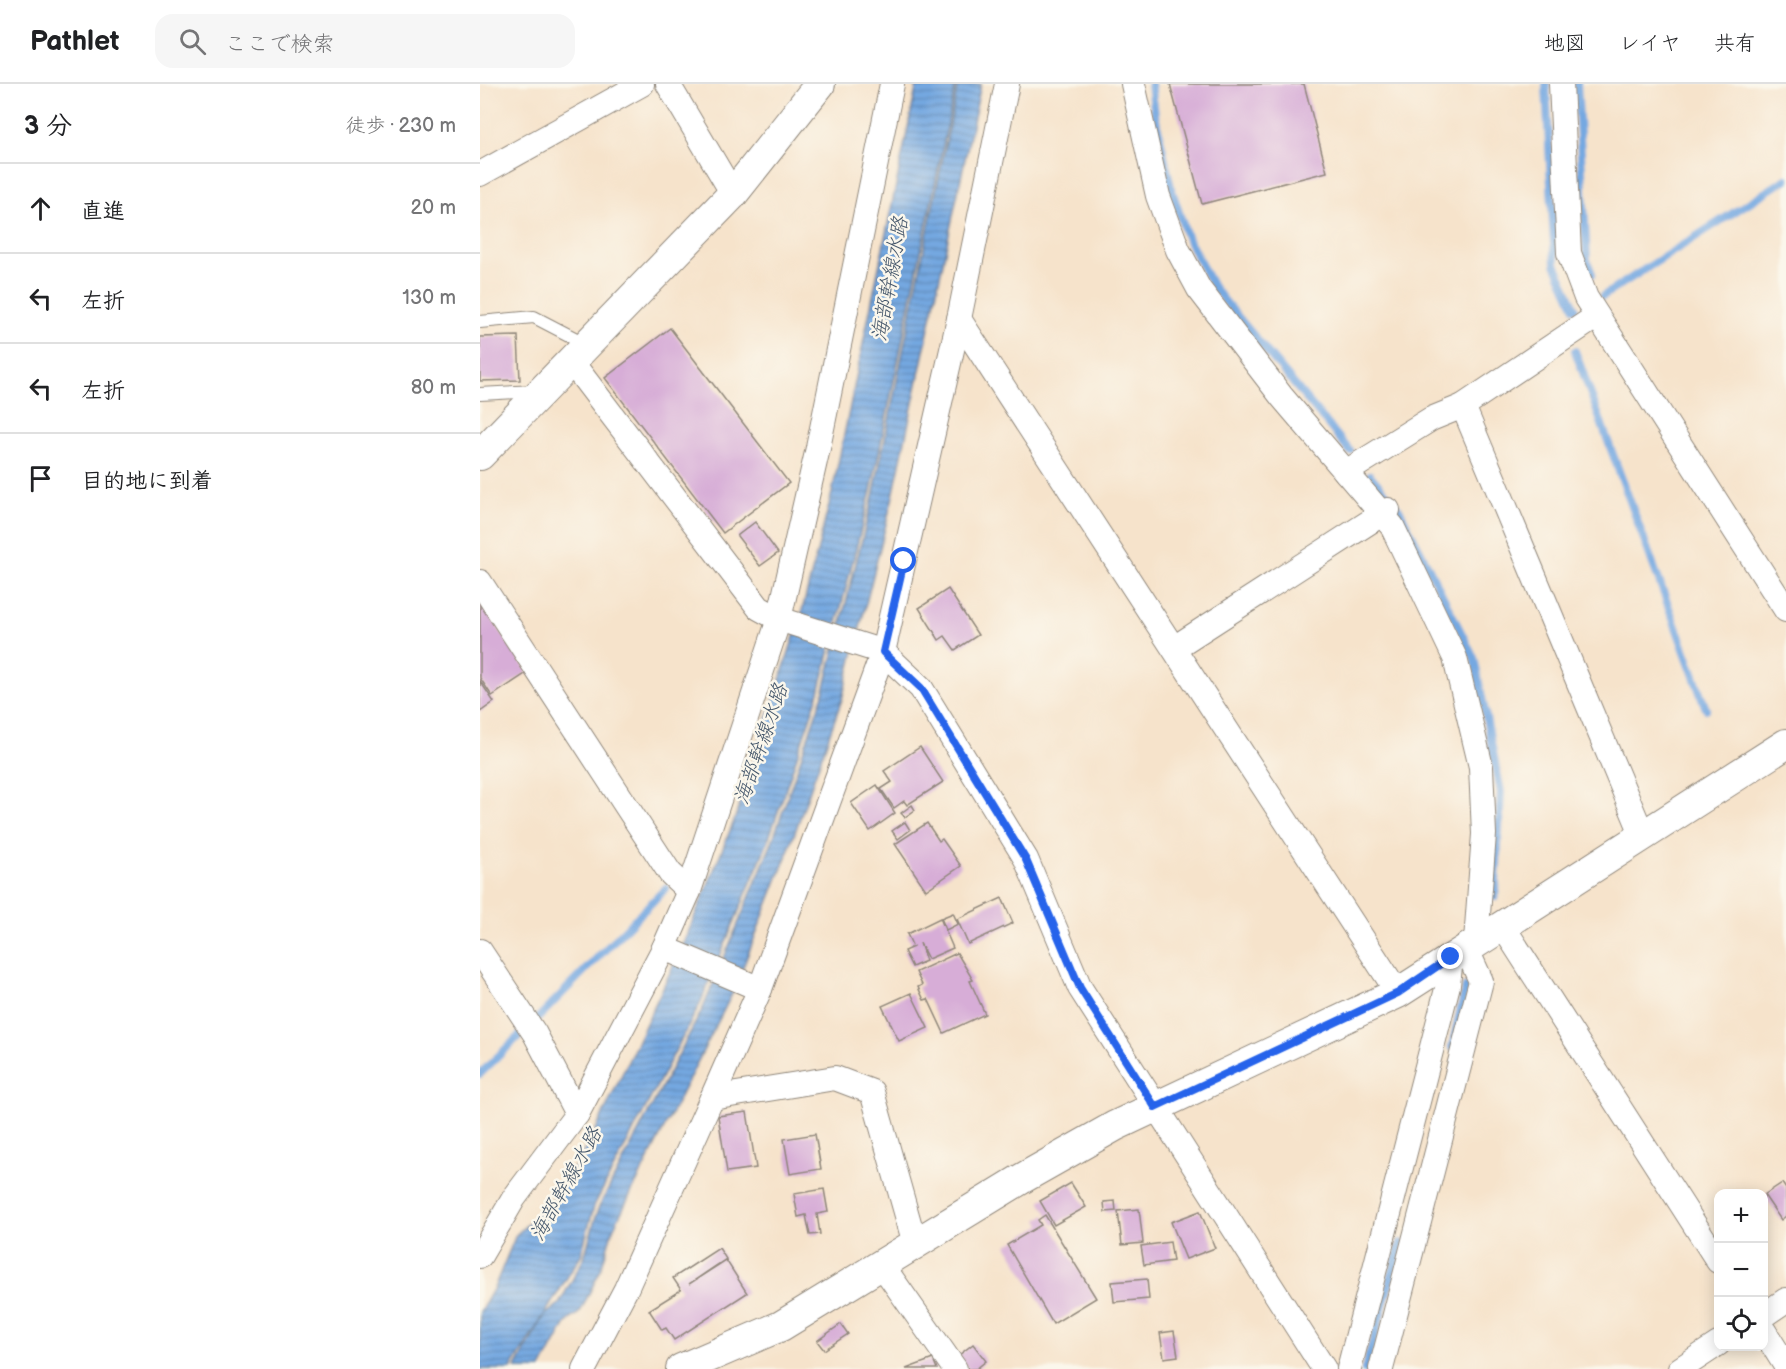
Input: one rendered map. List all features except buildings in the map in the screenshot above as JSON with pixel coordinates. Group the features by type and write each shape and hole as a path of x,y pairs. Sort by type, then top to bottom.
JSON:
{"street":[{"path":"480,174 642,84"},
{"path":"668,84 733,194"},
{"path":"480,455 733,194 820,84"},
{"path":"480,1256 514,1198 577,1114 669,950 786,621 818,448 892,84"},
{"path":"584,1369 626,1289 712,1098 757,988 876,649 959,319 1007,84"},
{"path":"1133,84 1158,196 1178,250 1206,298 1282,397 1346,472 1385,511 1455,658 1481,767 1484,834 1465,949 1448,985 1349,1369"},
{"path":"1561,84 1569,253 1586,298 1786,610"},
{"path":"1346,472 1431,419 1463,406 1597,316"},
{"path":"959,319 1398,993"},
{"path":"578,352 759,608 786,621 876,649 921,688 1026,860 1080,988 1324,1369"},
{"path":"1463,406 1643,836"},
{"path":"1173,648 1385,511"},
{"path":"480,582 670,873 689,891"},
{"path":"681,1369 781,1326 1023,1178 1155,1107 1398,993 1786,744"},
{"path":"1502,925 1714,1253"},
{"path":"1381,1369 1481,981 1465,949"},
{"path":"669,950 757,988"},
{"path":"480,951 535,1034 577,1114"},
{"path":"712,1098 834,1078 872,1092 915,1244"},
{"path":"882,1265 955,1369"},
{"path":"1768,1312 1786,1300"},
{"path":"1768,1337 1786,1366"},
{"path":"1680,1369 1714,1347"}],"lane":[{"path":"480,322 534,317 578,352"},
{"path":"480,394 541,391"}],"water":[{"name":"海部幹線水路","path":"917,84 956,84 871,491 819,692 767,844 699,1006 594,1206 581,1255 511,1369 480,1369 480,1312 494,1288 516,1235 559,1194 590,1142 683,945 734,821 801,615 832,493"},
{"path":"958,84 981,84 894,492 842,699 788,852 734,990 613,1229 601,1269 580,1312 566,1323 541,1369 515,1369 545,1315 559,1304 584,1258 598,1209 703,1008 771,845 823,694 874,492"}],"waterway":[{"path":"1151,84 1155,115 1171,188 1187,237 1213,287 1350,451"},
{"path":"1546,84 1555,264 1575,308"},
{"path":"1577,84 1587,261 1592,274"},
{"path":"1603,296 1786,179"},
{"path":"1575,351 1706,709"},
{"path":"1370,475 1399,509 1474,658 1501,792 1495,897"},
{"path":"538,1018 666,888"},
{"path":"1452,1047 1466,987"},
{"path":"480,1074 524,1031"},
{"path":"1365,1369 1401,1243"}],"route":[{"path":"904,561 883,652 921,688 1026,860 1080,988 1155,1107 1398,993 1451,957"}]}
